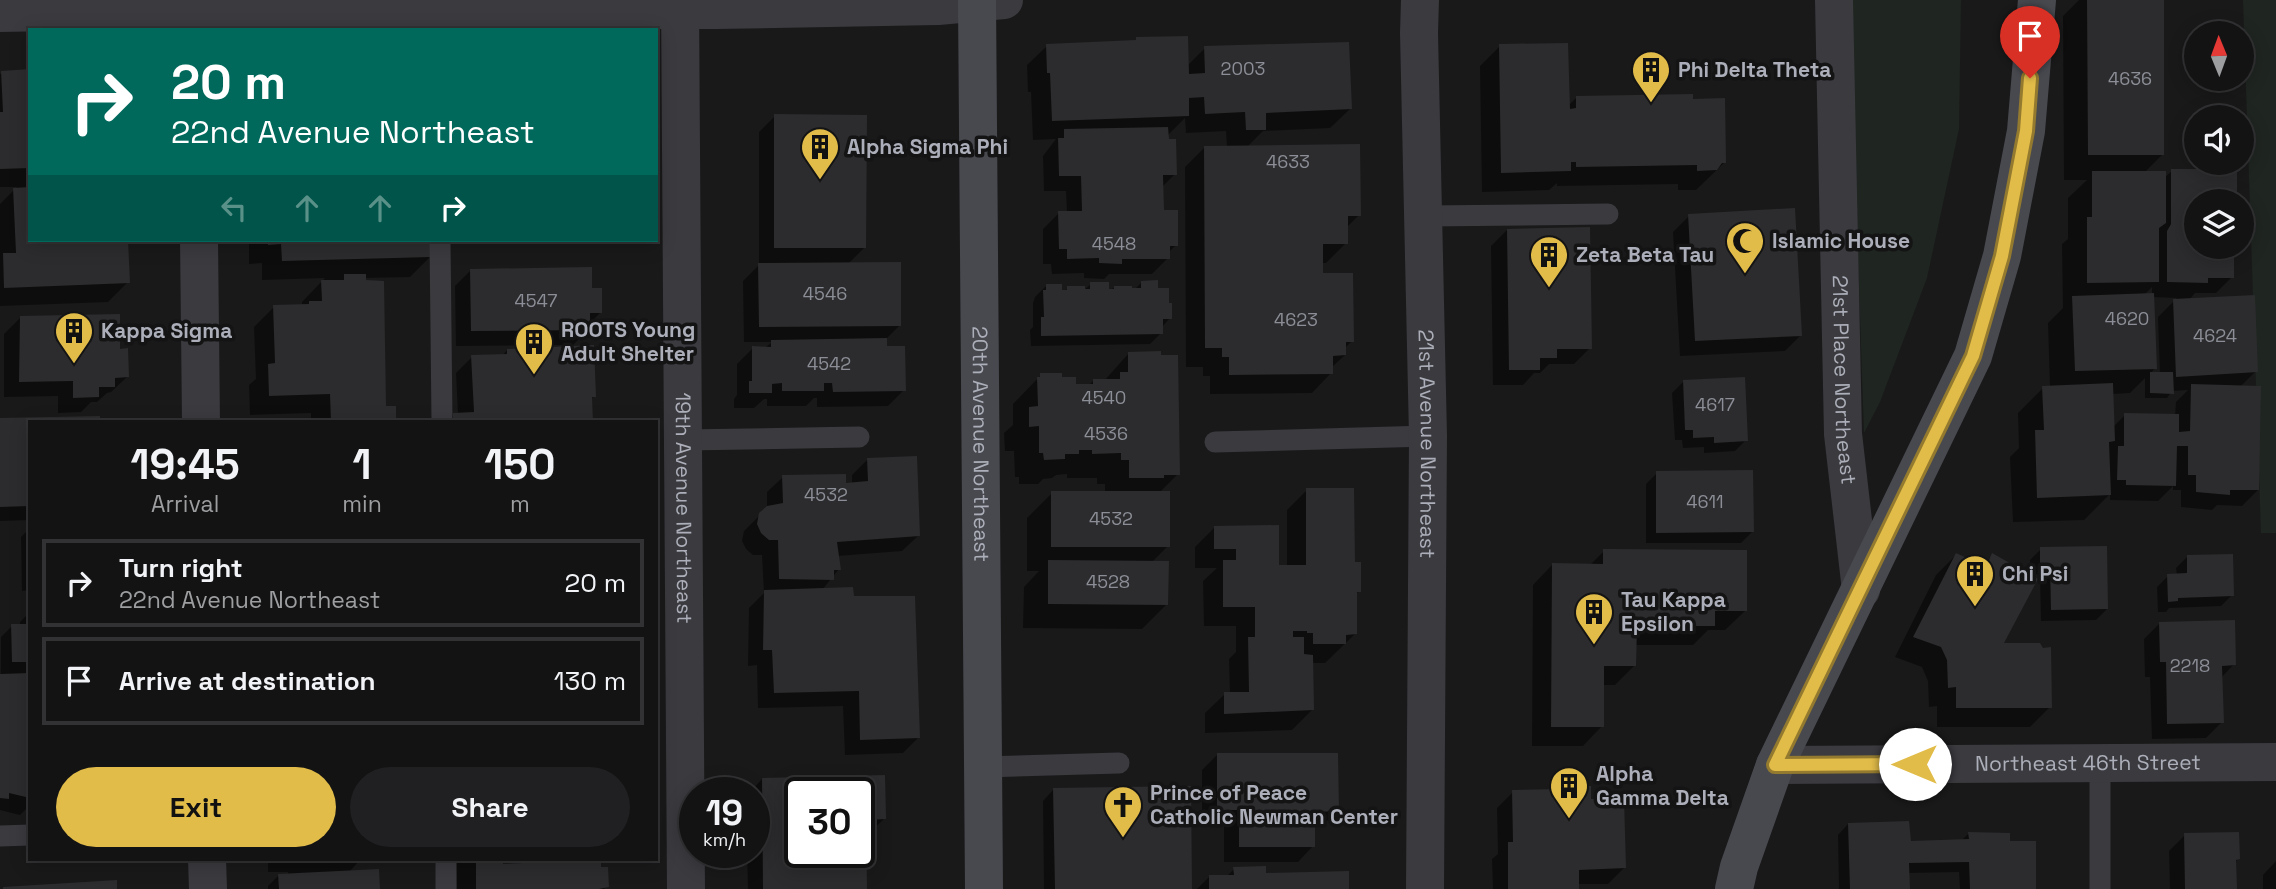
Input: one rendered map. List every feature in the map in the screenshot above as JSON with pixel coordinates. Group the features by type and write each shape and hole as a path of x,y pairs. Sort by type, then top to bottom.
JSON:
{"street":[{"name":"21st Avenue Northeast","path":"1420,0 1428,436 1425,889"},
{"name":"21st Place Northeast","path":"1834,0 1843,434 1861,590"},
{"path":"1734,889 1739,867 1775,765 1973,356 2002,256 2026,131 2036,0"},
{"path":"0,13 438,13 680,5 938,6 986,1"},
{"name":"20th Avenue Northeast","path":"984,889 982,767 986,1"},
{"name":"19th Avenue Northeast","path":"680,5 686,889"},
{"path":"199,242 201,420"},
{"name":"Northeast 46th Street","path":"1775,765 2276,762"},
{"path":"208,861 208,889"}],"lane":[{"path":"1424,216 1608,214"},
{"path":"440,242 442,420"},
{"path":"684,440 859,436"},
{"path":"1215,442 1428,436"},
{"path":"2100,762 2100,889"},
{"path":"982,767 1119,763"},
{"path":"0,835 28,835"},
{"path":"446,861 446,889"}],"shaded area":[{"path":"1849,0 1961,0 1959,129 1927,278 1880,402 1864,433"},
{"path":"2243,0 2276,0 2276,533 2261,533 2252,259 2254,259 2254,189 2249,189 2249,175 2254,175 2254,105 2247,105 2246,91 2254,91 2254,21 2244,21"}],"building":[{"path":"2087,0 2164,0 2164,155 2088,155"},
{"path":"1188,36 1189,74 1205,73 1204,46 1349,42 1352,109 1266,113 1266,130 1246,130 1245,112 1205,114 1204,97 1189,98 1189,116 1052,121 1046,44"},
{"name":"Phi Delta Theta","path":"1568,43 1570,109 1576,108 1576,96 1693,94 1693,99 1725,98 1726,163 1722,163 1717,170 1697,171 1697,165 1576,167 1576,162 1571,162 1571,171 1501,173 1499,44"},
{"path":"28,69 28,168 0,169 0,112 3,112 1,71"},
{"name":"Alpha Sigma Phi","path":"774,114 867,115 866,248 774,248"},
{"path":"1168,127 1169,139 1176,139 1177,175 1163,175 1164,210 1178,210 1178,246 1170,246 1170,259 1122,259 1122,264 1099,263 1099,258 1067,259 1067,249 1059,249 1058,211 1082,211 1081,176 1059,176 1058,138 1064,138 1064,129"},
{"path":"1360,144 1361,216 1348,216 1348,244 1323,244 1323,273 1353,273 1354,342 1346,342 1346,355 1333,356 1333,374 1229,375 1229,357 1222,357 1222,348 1205,348 1204,146"},
{"path":"2171,169 2184,169 2184,175 2237,175 2237,189 2184,189 2184,259 2234,259 2234,278 2208,278 2208,283 2167,282 2167,231 2171,224"},
{"path":"2092,171 2166,171 2166,223 2159,228 2159,282 2087,283 2087,217 2092,217"},
{"path":"28,187 28,242 128,242 130,283 4,288 3,253 16,253 13,188"},
{"name":"Islamic House","path":"1795,208 1802,336 1695,341 1688,214"},
{"name":"Zeta Beta Tau","path":"1590,227 1592,349 1557,349 1557,358 1540,358 1540,370 1509,370 1507,229"},
{"path":"268,242 431,242 431,257 282,261 281,244 268,245"},
{"path":"901,262 901,326 759,327 758,263"},
{"path":"592,267 592,288 602,288 602,313 590,313 590,330 471,331 470,269"},
{"path":"344,274 366,274 366,280 384,281 386,406 396,406 396,420 331,420 330,394 269,396 268,364 275,363 273,305 322,301 321,280 344,280"},
{"path":"1158,280 1158,288 1169,288 1169,303 1172,303 1172,319 1163,319 1163,334 1041,336 1041,317 1044,317 1043,290 1046,290 1046,284 1062,284 1062,290 1067,290 1067,286 1085,286 1085,289 1090,289 1090,282 1109,282 1109,289 1114,289 1114,286 1141,288 1141,281"},
{"path":"2154,293 2157,369 2075,371 2072,296"},
{"path":"2255,295 2258,372 2176,377 2173,299"},
{"name":"Kappa Sigma","path":"120,314 120,349 128,348 129,377 115,378 115,387 99,387 99,397 73,398 73,381 19,382 20,316"},
{"path":"887,338 887,346 905,346 906,391 833,392 832,383 824,383 824,391 782,391 782,383 772,384 772,393 749,393 749,381 752,381 752,346 771,347 771,340"},
{"name":"ROOTS Young Adult Shelter","path":"594,345 596,397 592,397 593,420 453,420 453,413 474,412 471,355 507,354 507,349"},
{"path":"1161,351 1161,355 1178,355 1180,475 1129,478 1129,460 1121,460 1121,453 1092,454 1092,450 1079,450 1079,454 1065,454 1065,459 1044,460 1043,453 1039,453 1039,426 1029,427 1029,407 1038,406 1037,377 1040,377 1040,373 1062,373 1062,377 1076,377 1076,384 1093,384 1093,379 1120,379 1120,372 1128,372 1128,352"},
{"path":"2150,372 2173,372 2174,394 2150,393"},
{"path":"1745,377 1748,441 1714,443 1714,437 1693,438 1693,430 1685,430 1683,380"},
{"path":"2113,383 2115,441 2109,442 2111,495 2037,498 2035,430 2044,430 2042,386"},
{"path":"2191,384 2261,386 2259,490 2230,490 2230,495 2196,492 2196,475 2188,475 2188,446 2177,446 2176,486 2126,485 2126,480 2117,480 2118,446 2124,446 2124,413 2179,414 2179,432 2190,431"},
{"path":"100,416 100,420 28,420 28,506 0,507 0,418"},
{"path":"917,456 920,536 837,542 841,570 834,570 834,580 779,579 778,540 769,540 761,533 757,524 759,513 767,506 783,503 782,475 846,474 846,483 868,481 867,458"},
{"path":"1753,470 1754,532 1656,533 1656,471"},
{"path":"1306,488 1354,488 1355,562 1361,562 1361,592 1357,592 1357,634 1346,635 1346,644 1313,644 1313,633 1293,631 1293,637 1304,637 1304,654 1313,655 1314,710 1224,714 1224,692 1249,692 1248,637 1255,637 1255,607 1223,607 1223,560 1236,560 1236,549 1214,549 1214,526 1279,525 1279,565 1306,565"},
{"path":"1051,491 1170,491 1170,547 1051,547"},
{"path":"2107,546 2108,609 2051,610 2050,564 2040,564 2040,547"},
{"name":"Tau Kappa Epsilon","path":"1603,549 1747,550 1747,611 1715,611 1715,626 1637,626 1636,666 1604,666 1604,727 1551,727 1552,563 1603,564"},
{"name":"Chi Psi","path":"1956,553 1986,567 1992,553 2038,579 2004,643 2040,643 2043,648 2051,647 2052,708 1956,708 1956,687 1948,688 1947,660 1941,647 1913,637"},
{"path":"2233,554 2234,596 2178,598 2178,601 2168,602 2167,574 2187,573 2187,555"},
{"path":"1048,560 1169,561 1168,605 1048,604"},
{"path":"853,587 854,596 915,596 920,738 860,740 859,691 774,693 772,650 763,650 764,590"},
{"path":"2235,620 2236,665 2222,666 2224,723 2167,724 2166,662 2160,662 2159,622"},
{"path":"11,624 28,624 28,662 12,662"},
{"path":"28,673 28,798 9,793 9,799 0,798 0,674"},
{"path":"1217,753 1338,753 1339,811 1315,812 1315,847 1239,847 1239,810 1217,810"},
{"path":"885,775 886,819 875,820 875,777 803,777"},
{"path":"784,777 784,868 867,868 867,889 763,889 763,868 770,868 770,778"},
{"name":"Prince of Peace Catholic Newman Center","path":"1191,786 1192,889 1055,889 1053,788"},
{"name":"Alpha Gamma Delta","path":"1560,786 1591,786 1591,799 1624,798 1626,868 1579,870 1579,889 1508,889 1508,842 1513,842 1512,790 1560,789"},
{"path":"1909,821 1911,841 1969,839 1968,832 2010,833 2010,841 2036,841 2036,889 1970,889 1969,862 1909,863 1910,889 1850,889 1848,823"},
{"path":"2239,832 2237,889 2185,889 2184,833"},
{"path":"476,861 503,861 503,864 601,861 601,867 608,867 609,887 599,889 476,889"},
{"path":"1266,866 1266,873 1349,871 1349,889 1209,889 1209,875 1234,875 1233,867"},
{"path":"379,869 380,889 279,889 278,874"},
{"path":"117,880 117,889 3,889 3,887"}],"place":[{"name":"Phi Delta Theta","path":"1651,104"},
{"name":"Alpha Sigma Phi","path":"820,181"},
{"name":"Islamic House","path":"1745,275"},
{"name":"Zeta Beta Tau","path":"1549,289"},
{"name":"Kappa Sigma","path":"74,365"},
{"name":"ROOTS Young Adult Shelter","path":"534,376"},
{"name":"Chi Psi","path":"1975,608"},
{"name":"Tau Kappa Epsilon","path":"1594,646"},
{"name":"Alpha Gamma Delta","path":"1569,820"},
{"name":"Prince of Peace Catholic Newman Center","path":"1123,839"}],"route":[{"path":"1915,764 1775,765 1973,356 2002,256 2026,131 2030,78"}]}
